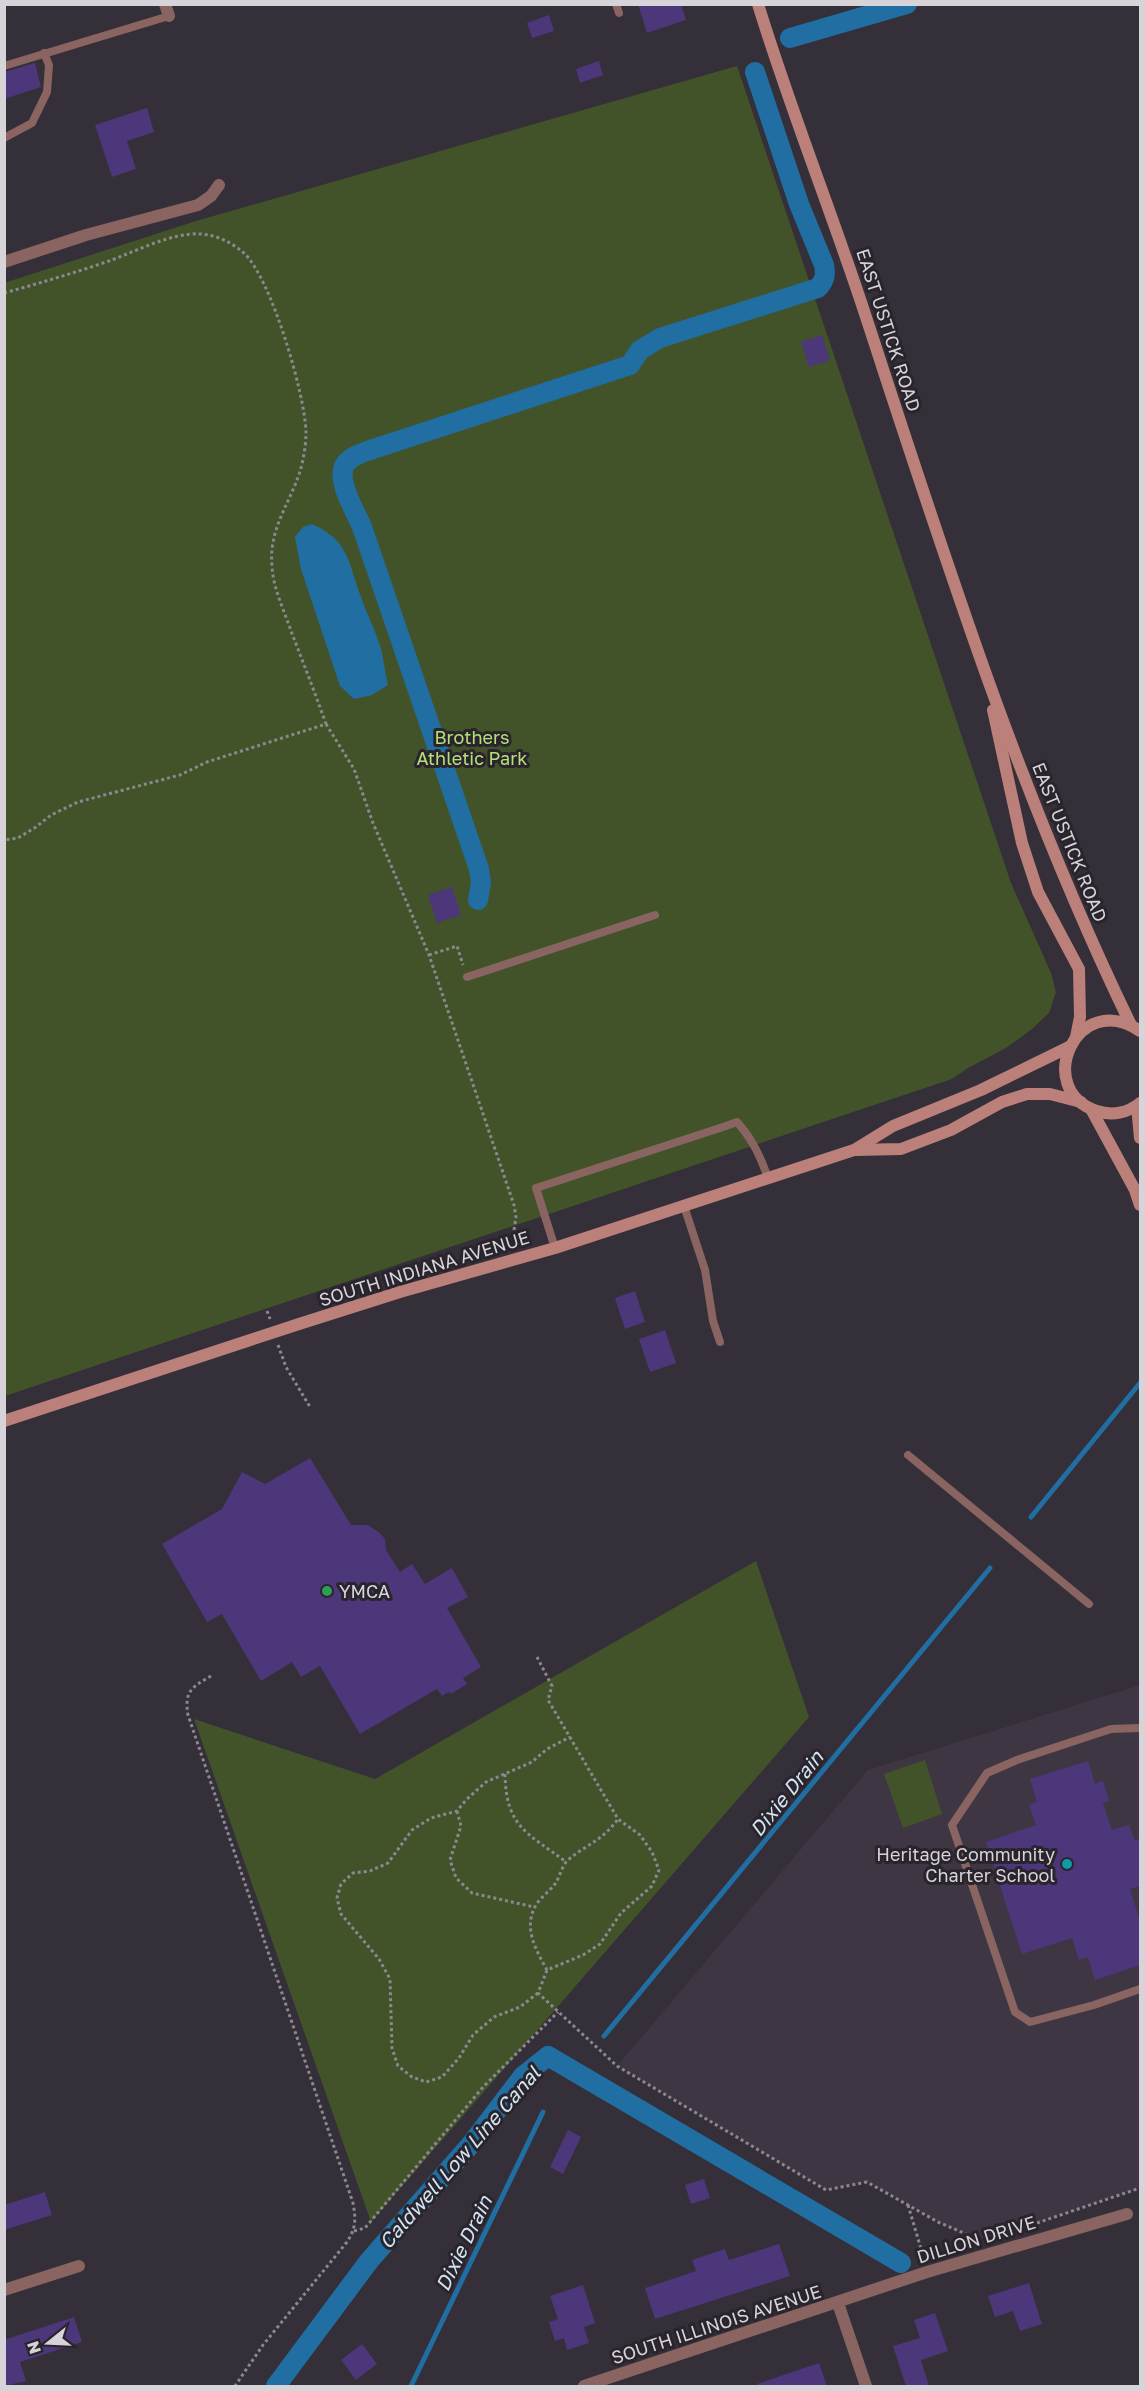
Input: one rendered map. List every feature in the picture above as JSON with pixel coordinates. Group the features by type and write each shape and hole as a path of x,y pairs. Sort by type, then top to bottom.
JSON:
{"main road":[{"name":"EAST USTICK ROAD","path":"758,4 853,276 984,668 1077,911 1136,1028"},
{"name":"EAST USTICK ROAD","path":"984,668 1022,843 1038,892 1079,969 1081,1006 1072,1042 1065,1058 1066,1077 1072,1093 1086,1106"},
{"name":"SOUTH INDIANA AVENUE","path":"4,1421 274,1332 400,1292 555,1248 854,1150 893,1126 981,1090 1072,1042 1085,1028 1095,1023 1120,1021 1136,1028"},
{"name":"SOUTH INDIANA AVENUE","path":"854,1150 901,1149 951,1131 1002,1102 1027,1094 1050,1094 1114,1114 1139,1104"},
{"path":"1139,1104 1140,1138"},
{"path":"1086,1106 1135,1190 1140,1205"}],"street":[{"path":"4,262 86,235 198,205 211,196 219,185"},
{"name":"DILLON DRIVE","path":"838,2303 927,2272 1127,2214"},
{"path":"4,2290 79,2266"},
{"path":"838,2303 866,2386"},
{"name":"SOUTH ILLINOIS AVENUE","path":"584,2386 838,2303"}],"lane":[{"path":"4,66 167,10"},
{"path":"4,138 32,123 42,103 47,92 49,65 44,53"},
{"path":"467,977 655,915"},
{"path":"555,1248 536,1188 737,1122 758,1149 768,1178"},
{"path":"684,1206 705,1270 713,1321 720,1342"},
{"path":"908,1455 1089,1604"},
{"path":"1140,1728 1111,1729 1017,1760 987,1773 952,1825 1015,2012 1030,2022 1094,2005 1140,1989"}],"path":[{"path":"4,293 72,274 175,237 198,234 223,238 245,254 263,281 274,309 303,408 306,433 304,458 296,484 274,530 271,550 272,569 279,598 326,724 354,769 373,823 429,955 514,1205 516,1217 514,1230"},
{"path":"4,840 18,838 51,815 78,802 180,775 207,762 326,724"},
{"path":"429,955 457,946 467,977"},
{"path":"274,1332 286,1367 310,1407"},
{"path":"537,1657 552,1686 548,1700 570,1737 618,1819 640,1835 659,1870 652,1886 621,1913 600,1944 583,1955 547,1970 538,1993 520,2007 494,2017 473,2035 459,2058 442,2077 426,2082 412,2077 398,2066 392,2048 390,1979 380,1959 340,1914 337,1898 341,1884 353,1873 369,1871 388,1863 412,1830 431,1818 458,1811 466,1800 486,1782 532,1762 547,1749 570,1737"},
{"path":"211,1676 193,1686 188,1694 188,1714 356,2218 354,2231 263,2345 236,2386"},
{"path":"505,1774 506,1794 515,1818 528,1836 566,1862"},
{"path":"458,1811 461,1826 450,1860 456,1878 471,1893 534,1907"},
{"path":"547,1970 536,1949 530,1926 534,1907 548,1894 566,1862 608,1833 618,1819"},
{"path":"538,1993 617,2066 826,2190 867,2182 938,2222 973,2237 998,2236"},
{"path":"354,2231 364,2228 483,2086 558,2012"},
{"path":"1030,2225 1140,2188"},
{"path":"908,2205 927,2272"}],"shaded area":[{"path":"1140,1685 1140,2188 998,2236 973,2237 938,2222 867,2182 826,2190 617,2066 868,1770"}],"green space":[{"name":"Brothers Athletic Park","path":"737,66 1011,883 1051,973 1056,992 1049,1013 1006,1048 952,1079 5,1396 4,283 196,221"},
{"path":"756,1561 809,1717 371,2222 194,1719 375,1779"},
{"path":"925,1760 942,1814 903,1828 884,1774"}],"water":[{"path":"312,524 334,538 346,554 379,643 388,685 372,695 354,699 340,686 301,569 295,537 303,527"}],"building":[{"path":"638,4 681,4 686,20 647,33"},
{"path":"549,15 554,31 532,38 527,23"},
{"path":"599,61 603,75 580,83 576,69"},
{"path":"35,63 41,87 4,99 4,72"},
{"path":"147,108 154,132 127,141 136,169 112,177 95,125"},
{"path":"822,335 830,360 809,367 801,342"},
{"path":"452,887 461,915 437,923 428,895"},
{"path":"635,1291 645,1322 625,1329 615,1298"},
{"path":"665,1330 676,1363 650,1372 639,1339"},
{"name":"YMCA","path":"310,1458 351,1525 368,1525 380,1533 385,1539 386,1550 400,1572 412,1564 425,1584 452,1568 468,1597 447,1608 481,1667 463,1678 467,1684 451,1694 449,1692 442,1696 437,1689 360,1734 320,1666 301,1677 292,1662 261,1681 222,1614 207,1622 162,1544 222,1509 242,1472 265,1484"},
{"name":"Heritage Community Charter School","path":"1088,1761 1095,1784 1103,1781 1109,1801 1103,1803 1112,1830 1129,1825 1135,1841 1140,1839 1140,1886 1130,1889 1140,1921 1140,1965 1095,1980 1088,1957 1079,1960 1072,1938 1022,1954 986,1842 1036,1825 1029,1805 1037,1802 1030,1779"},
{"path":"568,2130 581,2137 563,2174 550,2167"},
{"path":"704,2179 710,2198 691,2204 685,2185"},
{"path":"45,2192 52,2215 4,2230 4,2205"},
{"path":"779,2244 790,2276 655,2319 645,2288 696,2271 692,2260 725,2249 729,2260"},
{"path":"1029,2283 1042,2324 1020,2331 1013,2311 995,2317 988,2296"},
{"path":"583,2285 595,2323 584,2327 589,2343 567,2350 564,2338 555,2341 549,2322 558,2319 550,2296"},
{"path":"935,2313 948,2351 921,2360 929,2386 906,2386 893,2346 920,2338 914,2320"},
{"path":"74,2317 82,2342 20,2362 26,2381 4,2386 4,2340"},
{"path":"362,2344 377,2364 356,2380 341,2360"},
{"path":"819,2363 827,2386 758,2386 757,2384"}],"waterway":[{"path":"790,38 907,4"},
{"path":"478,900 481,883 479,869 362,527 347,495 343,469 350,459 367,451 630,365 640,350 660,338 818,288 824,277 824,265 799,204 755,72"},
{"name":"Dixie Drain","path":"1031,1517 1140,1383"},
{"name":"Dixie Drain","path":"604,2036 990,1568"},
{"name":"Caldwell Low Line Canal","path":"276,2386 369,2261 472,2143 523,2076 548,2056 901,2263"},
{"name":"Dixie Drain","path":"411,2386 543,2112"}],"place":[{"name":"YMCA","path":"327,1591"},
{"name":"Heritage Community Charter School","path":"1067,1864"}]}
